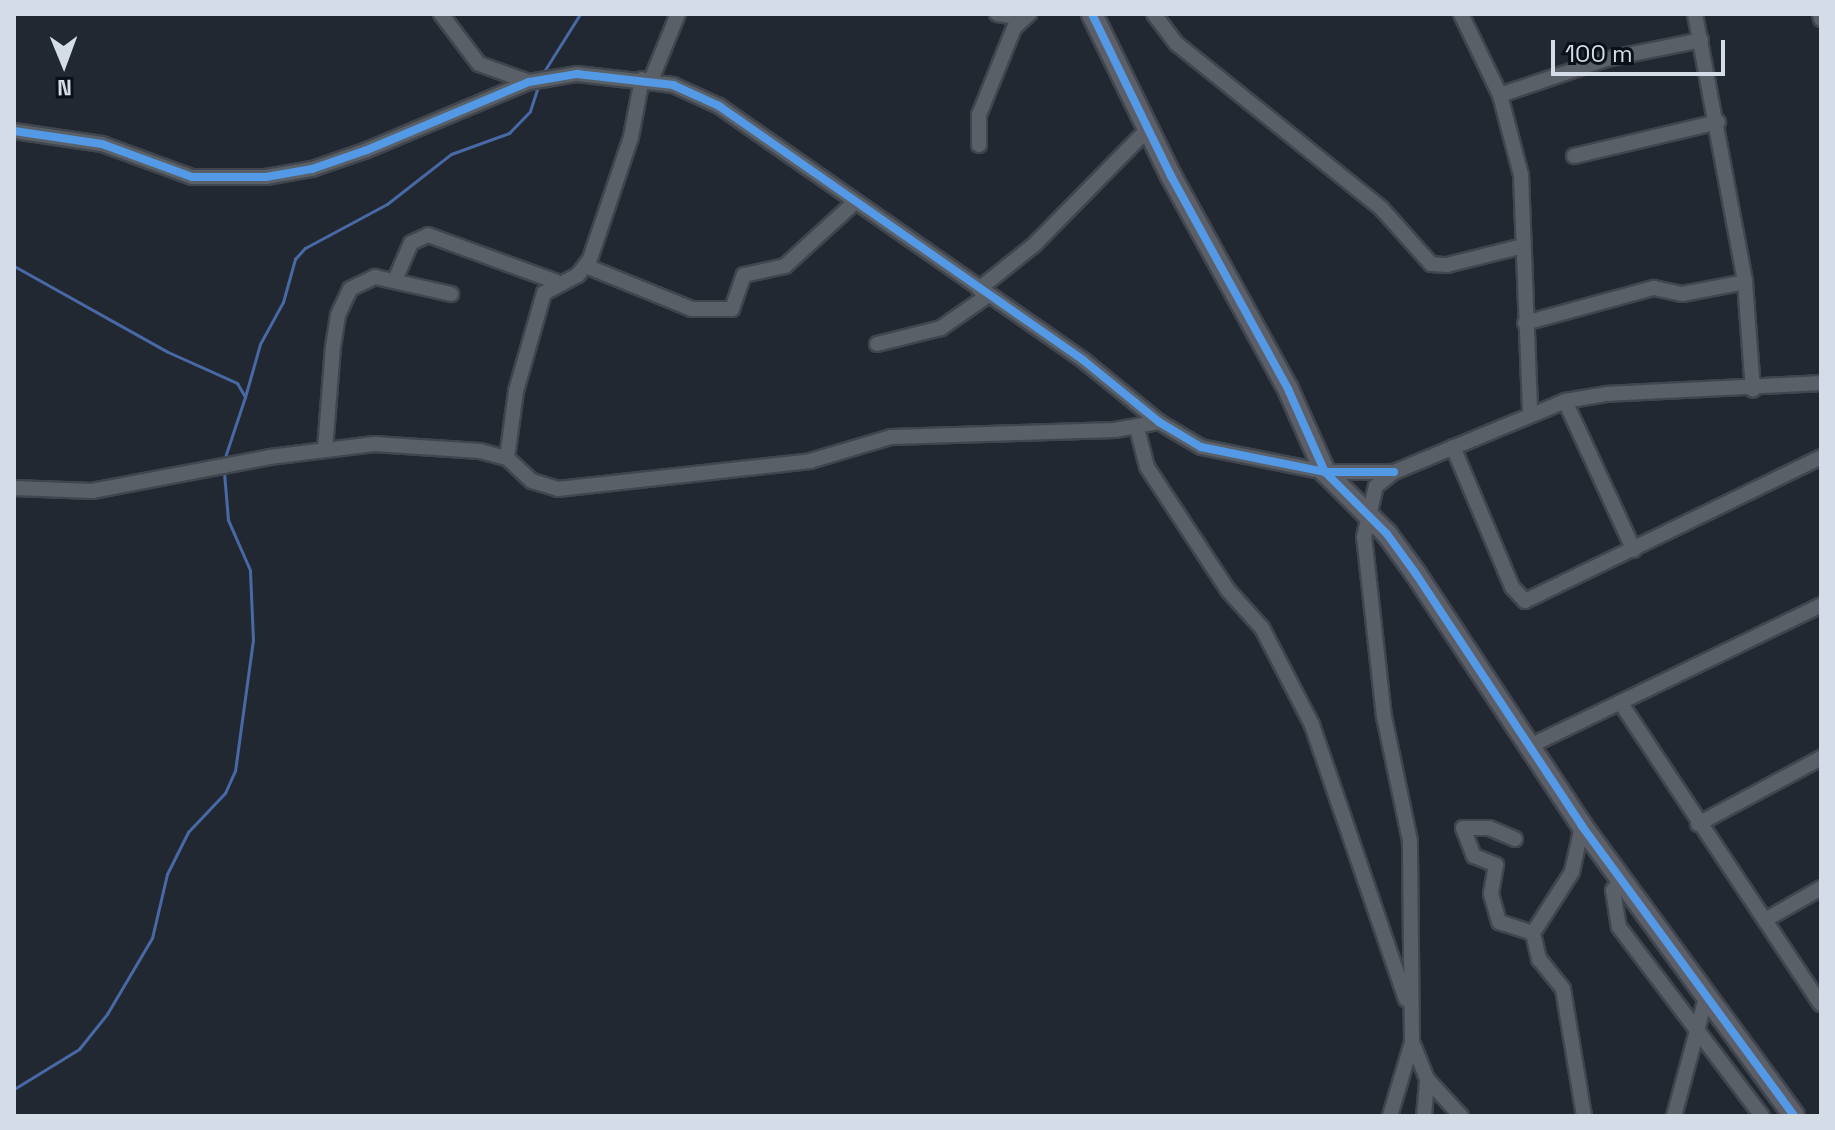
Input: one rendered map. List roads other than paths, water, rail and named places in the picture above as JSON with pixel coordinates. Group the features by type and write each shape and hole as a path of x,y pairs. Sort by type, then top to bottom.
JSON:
{"street":[{"path":"441,14 479,64 529,82"},
{"path":"979,145 979,115 1026,16 997,14"},
{"path":"1092,14 1148,129 1288,389 1325,472 1366,512 1416,574 1532,745 1582,826 1794,1116"},
{"path":"1154,14 1177,44 1381,208 1431,264 1447,265 1523,246"},
{"path":"1461,14 1500,95 1521,175 1530,414"},
{"path":"1695,14 1718,122 1745,282 1753,390"},
{"path":"507,458 516,391 544,293 586,266 631,137 647,79 673,16"},
{"path":"1500,95 1607,59 1701,40"},
{"path":"14,131 102,144 192,177 281,176 367,150 529,82 577,74 647,79 706,97 853,204 1093,368 1159,422 1220,454 1325,472 1394,472"},
{"path":"1574,156 1718,122"},
{"path":"877,344 941,328 1034,245 1148,129"},
{"path":"586,266 692,309 727,310 738,304 744,275 785,266 853,204"},
{"path":"395,280 411,243 428,235 557,282"},
{"path":"325,450 328,381 342,301 360,280 395,280 451,294"},
{"path":"1525,323 1654,288 1682,294 1745,282"},
{"path":"1461,1116 1427,1079 1412,1042 1409,1007 1411,848 1372,632 1366,512 1376,486 1394,472 1565,401 1634,392 1753,390 1821,383"},
{"path":"1565,401 1634,550"},
{"path":"14,488 92,491 374,444 437,445 507,458 532,481 558,489 810,461 891,437 1137,428 1159,422"},
{"path":"1137,428 1147,467 1227,589 1262,628 1312,725 1409,1007"},
{"path":"1453,447 1512,587 1525,601 1821,457"},
{"path":"1532,745 1622,705 1821,605"},
{"path":"1622,705 1698,824 1821,1004"},
{"path":"1698,824 1821,758"},
{"path":"1582,826 1572,872 1533,933 1539,959 1563,989 1584,1116"},
{"path":"1515,839 1489,828 1463,828 1474,856 1496,865 1491,894 1499,922 1533,933"},
{"path":"1622,881 1613,890 1619,927 1762,1116"},
{"path":"1765,920 1821,888"},
{"path":"1674,1116 1706,997"},
{"path":"1390,1116 1412,1042"},
{"path":"1424,1116 1427,1079"}],"waterway":[{"path":"543,73 580,14"},
{"path":"245,397 260,344 283,302 295,259 305,248 387,204 451,154 509,133 530,111 538,87"},
{"path":"14,266 168,352 237,383 245,397 224,460"},
{"path":"14,1089 79,1049 107,1014 152,938 167,874 188,832 225,793 235,771 253,640 250,570 228,520 224,472"}]}
